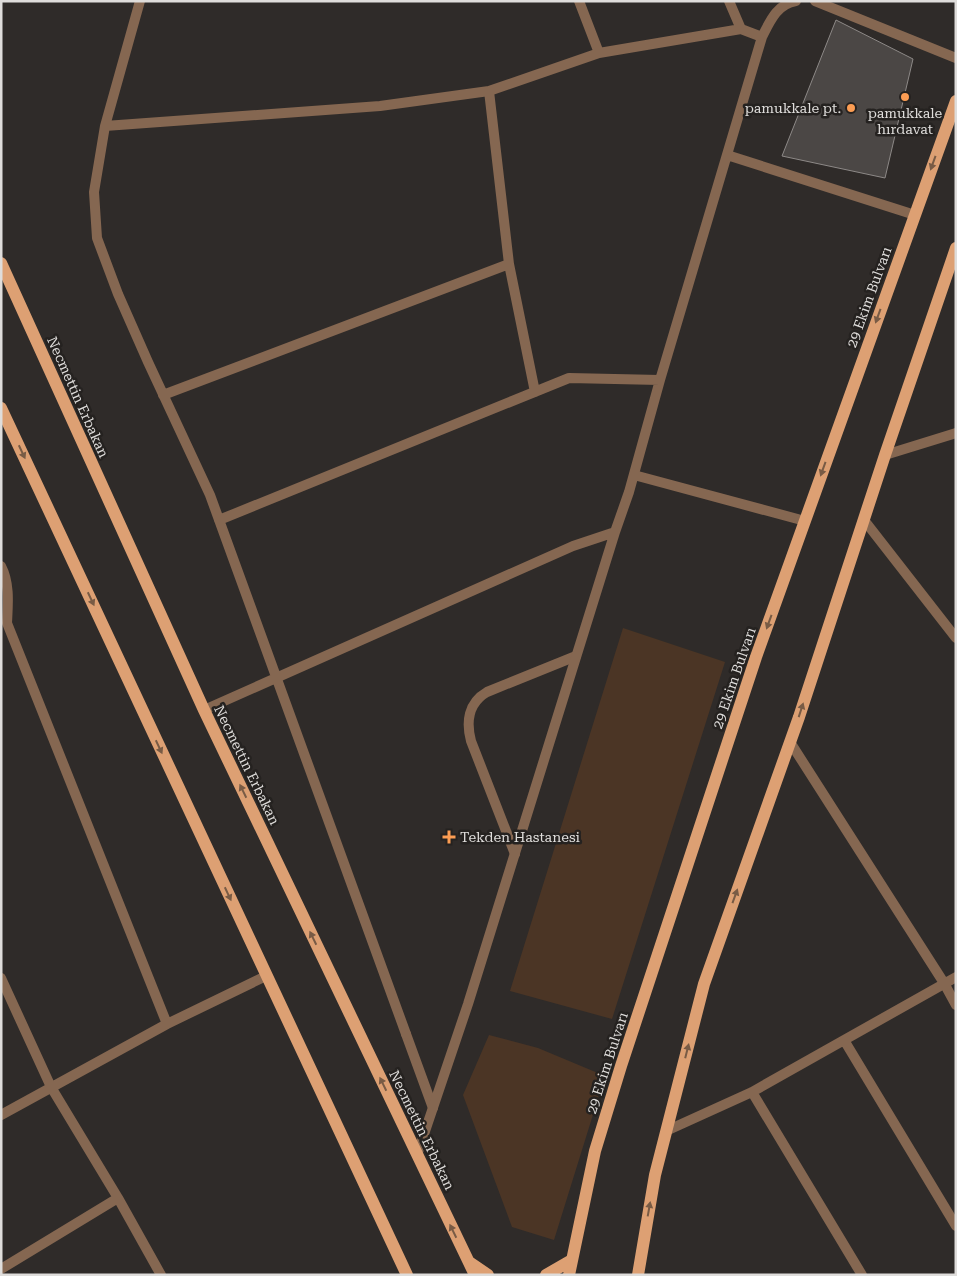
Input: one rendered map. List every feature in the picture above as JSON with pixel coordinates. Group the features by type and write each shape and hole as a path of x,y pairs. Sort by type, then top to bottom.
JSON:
{"main road":[{"name":"29 Ekim Bulvarı","path":"569,1275 595,1150 621,1066 758,651 956,101"},
{"path":"638,1275 655,1175 704,984 790,742 956,248"},
{"name":"Necmettin Erbakan","path":"1,263 204,710 474,1275"},
{"path":"1,408 407,1275"},
{"path":"630,1275 644,1238"},
{"path":"546,1275 572,1260"},
{"path":"468,1262 488,1275"}],"street":[{"path":"140,1 105,126 94,192 97,238 118,294 210,494 433,1108"},
{"path":"579,1 599,52"},
{"path":"729,1 741,29"},
{"path":"417,1155 515,854 634,475 660,380 762,37 771,17 781,7 796,1"},
{"path":"815,1 956,58"},
{"path":"105,126 380,106 489,91 599,52 741,29 762,37"},
{"path":"489,91 509,264 535,392"},
{"path":"727,155 915,214"},
{"path":"163,395 509,264"},
{"path":"220,520 569,378 660,380"},
{"path":"885,455 956,433"},
{"path":"634,475 805,521"},
{"path":"864,520 956,638"},
{"path":"204,710 573,546 615,532"},
{"path":"1,566 4,572 8,600 4,624 167,1024"},
{"path":"515,854 471,742 468,723 470,711 478,699 487,692 576,656"},
{"path":"790,742 944,983 956,1005"},
{"path":"1,1115 167,1024 266,976"},
{"path":"666,1131 752,1092 956,976"},
{"path":"1,978 52,1087 161,1275"},
{"path":"844,1040 956,1226"},
{"path":"752,1092 862,1275"},
{"path":"1,1269 118,1198"}],"shaded area":[{"path":"623,628 725,662 612,1019 510,991"},
{"path":"489,1035 538,1048 605,1076 554,1240 512,1227 463,1095"}],"building":[{"name":"pamukkale pt.","path":"836,20 913,59 885,178 782,156"}],"place":[{"name":"pamukkale hırdavat","path":"905,97"},
{"name":"pamukkale pt.","path":"851,108"},
{"name":"Tekden Hastanesi","path":"449,837"}]}
